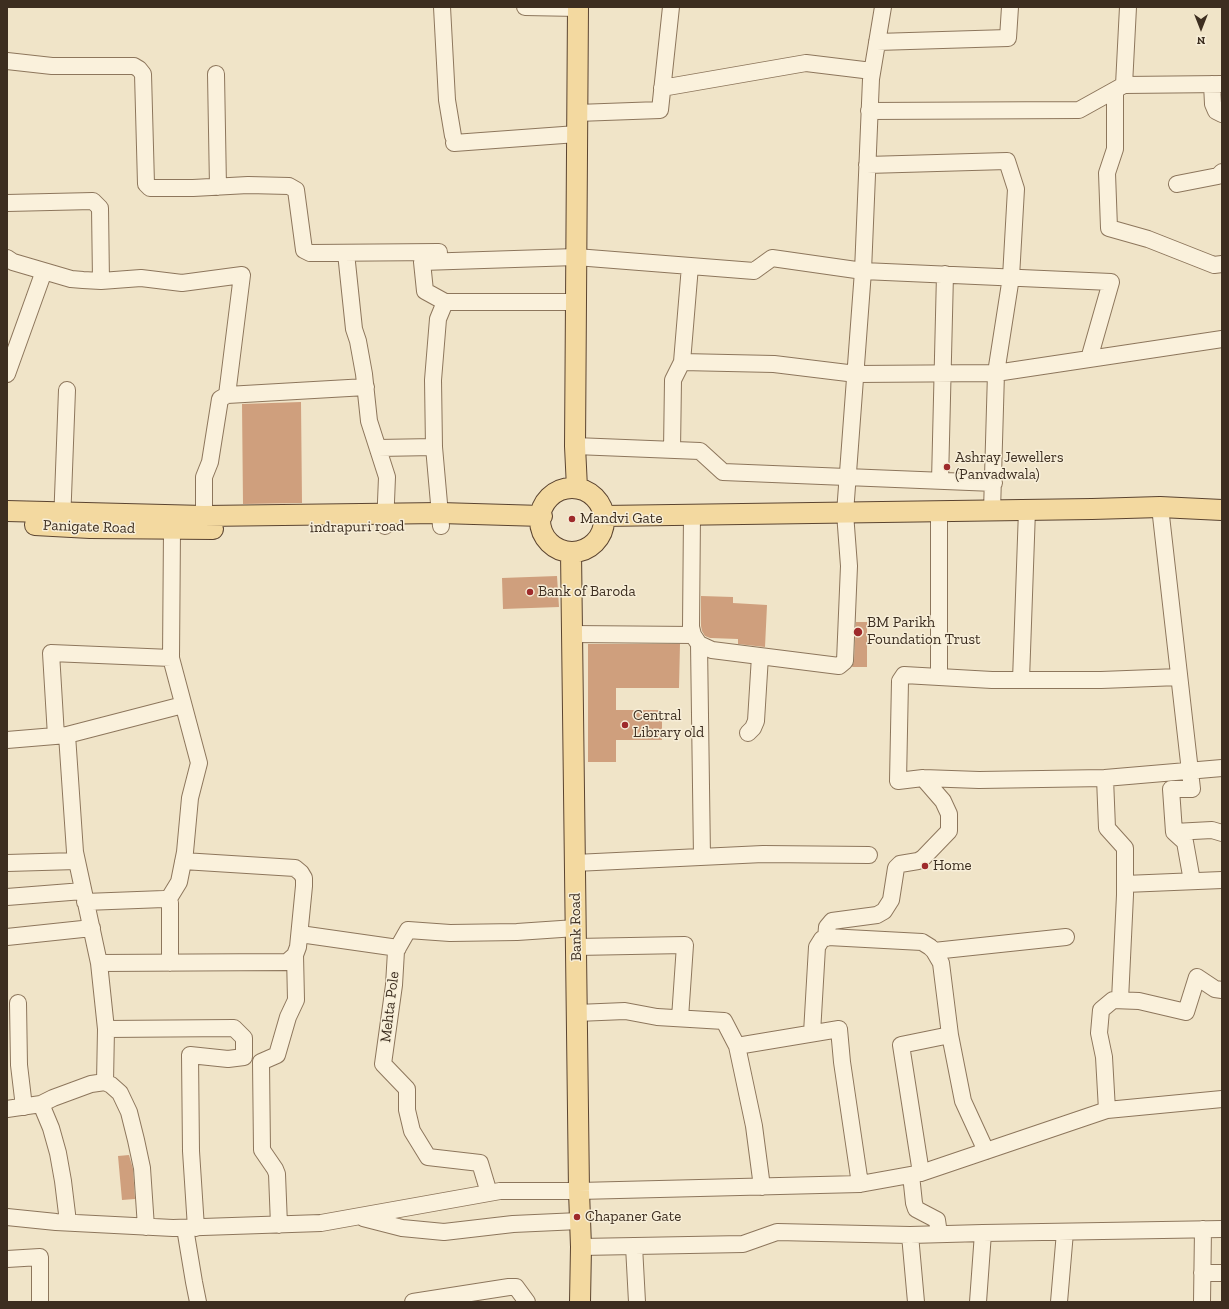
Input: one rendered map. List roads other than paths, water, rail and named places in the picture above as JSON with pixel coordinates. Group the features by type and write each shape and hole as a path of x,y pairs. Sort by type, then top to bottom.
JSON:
{"main road":[{"path":"577,488 575,446 578,8"},
{"path":"577,488 585,490 593,495 599,502 604,520 603,530 598,539 590,546 571,552 561,550 552,544 543,534 541,522 542,508 546,501 559,490 577,488"},
{"path":"603,516 992,511 1160,507 1222,510"},
{"path":"7,511 62,520 204,516 385,520"},
{"name":"Panigate Road","path":"7,523 62,520 172,530"},
{"name":"indrapuri road","path":"172,530 385,520 541,522"},
{"name":"Bank Road","path":"571,552 579,1221 581,1247 576,1300"}],"street":[{"path":"442,7 447,100 454,139 577,134"},
{"path":"525,7 578,8"},
{"path":"577,113 660,110 671,7"},
{"path":"572,634 696,640 712,650 839,666 845,661 849,566 846,512 863,271 872,71 883,7"},
{"path":"877,42 1008,38 1010,7"},
{"path":"1128,7 1115,149 1107,174 1109,228 1148,239 1214,265 1222,264"},
{"path":"7,62 52,66 134,66 139,69 142,74 146,184 150,188 248,185 289,186 296,190 304,250 310,253 576,254 754,271 772,258 863,271 1111,282 1089,359"},
{"path":"662,88 806,64 872,71"},
{"path":"216,74 218,187"},
{"path":"870,111 1079,110 1120,88 1217,84 1213,104 1216,111 1222,114"},
{"path":"867,165 1007,161 1016,189 1011,277 996,373 992,511"},
{"path":"1177,184 1218,176 1222,172"},
{"path":"7,203 93,201 100,208 101,281"},
{"path":"346,252 354,330 358,342 366,387 369,421 387,477 385,520"},
{"path":"576,254 422,262 425,291 445,302 576,302"},
{"path":"7,258 13,262 71,278 101,281 141,278 182,283 242,275 227,395"},
{"path":"672,450 673,380 682,362 690,266"},
{"path":"7,374 44,271"},
{"path":"940,481 945,274"},
{"path":"440,520 434,447 433,380 438,319 445,302"},
{"path":"682,362 774,364 856,374 996,373 1222,339"},
{"path":"204,516 204,477 210,462 220,399 227,395 366,387"},
{"path":"62,520 67,390"},
{"path":"575,446 700,451 723,472 994,483"},
{"path":"378,448 434,447"},
{"path":"1160,507 1192,789 1171,790 1174,832 1185,842 1192,881"},
{"path":"1021,680 1027,510"},
{"path":"939,511 940,677"},
{"path":"692,515 691,627 696,640 702,857"},
{"path":"168,900 179,882 183,861 190,798 199,763 171,658 172,530"},
{"path":"104,1082 106,1029 99,963 75,852 51,653 171,658"},
{"path":"748,733 753,728 756,721 760,656"},
{"path":"1179,677 1101,680 992,680 904,674 900,680 898,781 923,778 979,780 1105,778 1222,768"},
{"path":"7,740 62,735 183,705"},
{"path":"826,938 827,927 832,921 877,914 884,911 891,900 896,868 900,864 918,861 923,858 949,831 949,814 943,802 923,778"},
{"path":"1105,778 1107,828 1125,848 1120,1000"},
{"path":"1174,832 1212,830 1222,833"},
{"path":"575,863 763,854 869,855"},
{"path":"7,863 77,861"},
{"path":"183,861 296,868 304,878 300,934 295,955 296,1000 288,1017 278,1055 262,1062 262,1150 276,1169 279,1224"},
{"path":"1125,884 1222,880"},
{"path":"7,896 168,900"},
{"path":"168,900 170,903 170,963"},
{"path":"7,937 92,928"},
{"name":"Mehta Pole","path":"489,1193 480,1163 428,1157 412,1131 407,1110 407,1089 383,1064 394,985 396,951 408,930 450,933 517,932 576,937"},
{"path":"300,934 398,948"},
{"path":"576,937 685,945 680,1018"},
{"path":"812,1033 817,946 822,939 828,937 922,942 934,951 941,964 950,1035 963,1101 986,1151"},
{"path":"934,951 1066,937"},
{"path":"99,963 287,962 295,955"},
{"path":"1107,1110 1104,1057 1099,1033 1101,1010 1113,1000 1120,1000 1139,1001 1186,1012 1197,977 1215,989 1222,990"},
{"path":"18,1003 19,1065 24,1107"},
{"path":"577,1013 625,1011 657,1017 724,1021 736,1046 754,1126 762,1186"},
{"path":"106,1029 234,1028 244,1038 244,1057 228,1059 190,1055 190,1228 194,1282 198,1302"},
{"path":"736,1046 839,1029 842,1062 860,1184"},
{"path":"939,1234 937,1220 916,1209 914,1203 916,1174 901,1045 950,1035"},
{"path":"7,1110 41,1104 90,1084 104,1082 111,1085 120,1093 129,1112 136,1140 142,1168 146,1227"},
{"path":"7,1217 146,1227 190,1228 322,1223 500,1191 579,1191 860,1184 916,1174 1107,1110 1222,1099"},
{"path":"41,1104 51,1128 58,1153 68,1222"},
{"path":"356,1217 402,1228 444,1232 513,1224 579,1221"},
{"path":"581,1247 742,1244 776,1232 910,1235 1222,1229"},
{"path":"1202,1302 1203,1230"},
{"path":"1059,1302 1065,1232"},
{"path":"978,1302 983,1233"},
{"path":"910,1235 916,1302"},
{"path":"634,1246 637,1302"},
{"path":"7,1259 40,1256 40,1302"},
{"path":"1202,1273 1222,1273"},
{"path":"412,1302 509,1287 516,1287 527,1302"}],"place":[{"name":"Ashray Jewellers (Panvadwala)","path":"947,467"},
{"name":"Mandvi Gate","path":"572,519"},
{"name":"Bank of Baroda","path":"530,592"},
{"name":"BM Parikh Foundation Trust","path":"858,632"},
{"name":"Central Library old","path":"625,725"},
{"name":"Home","path":"925,866"},
{"name":"Chapaner Gate","path":"577,1217"}]}
